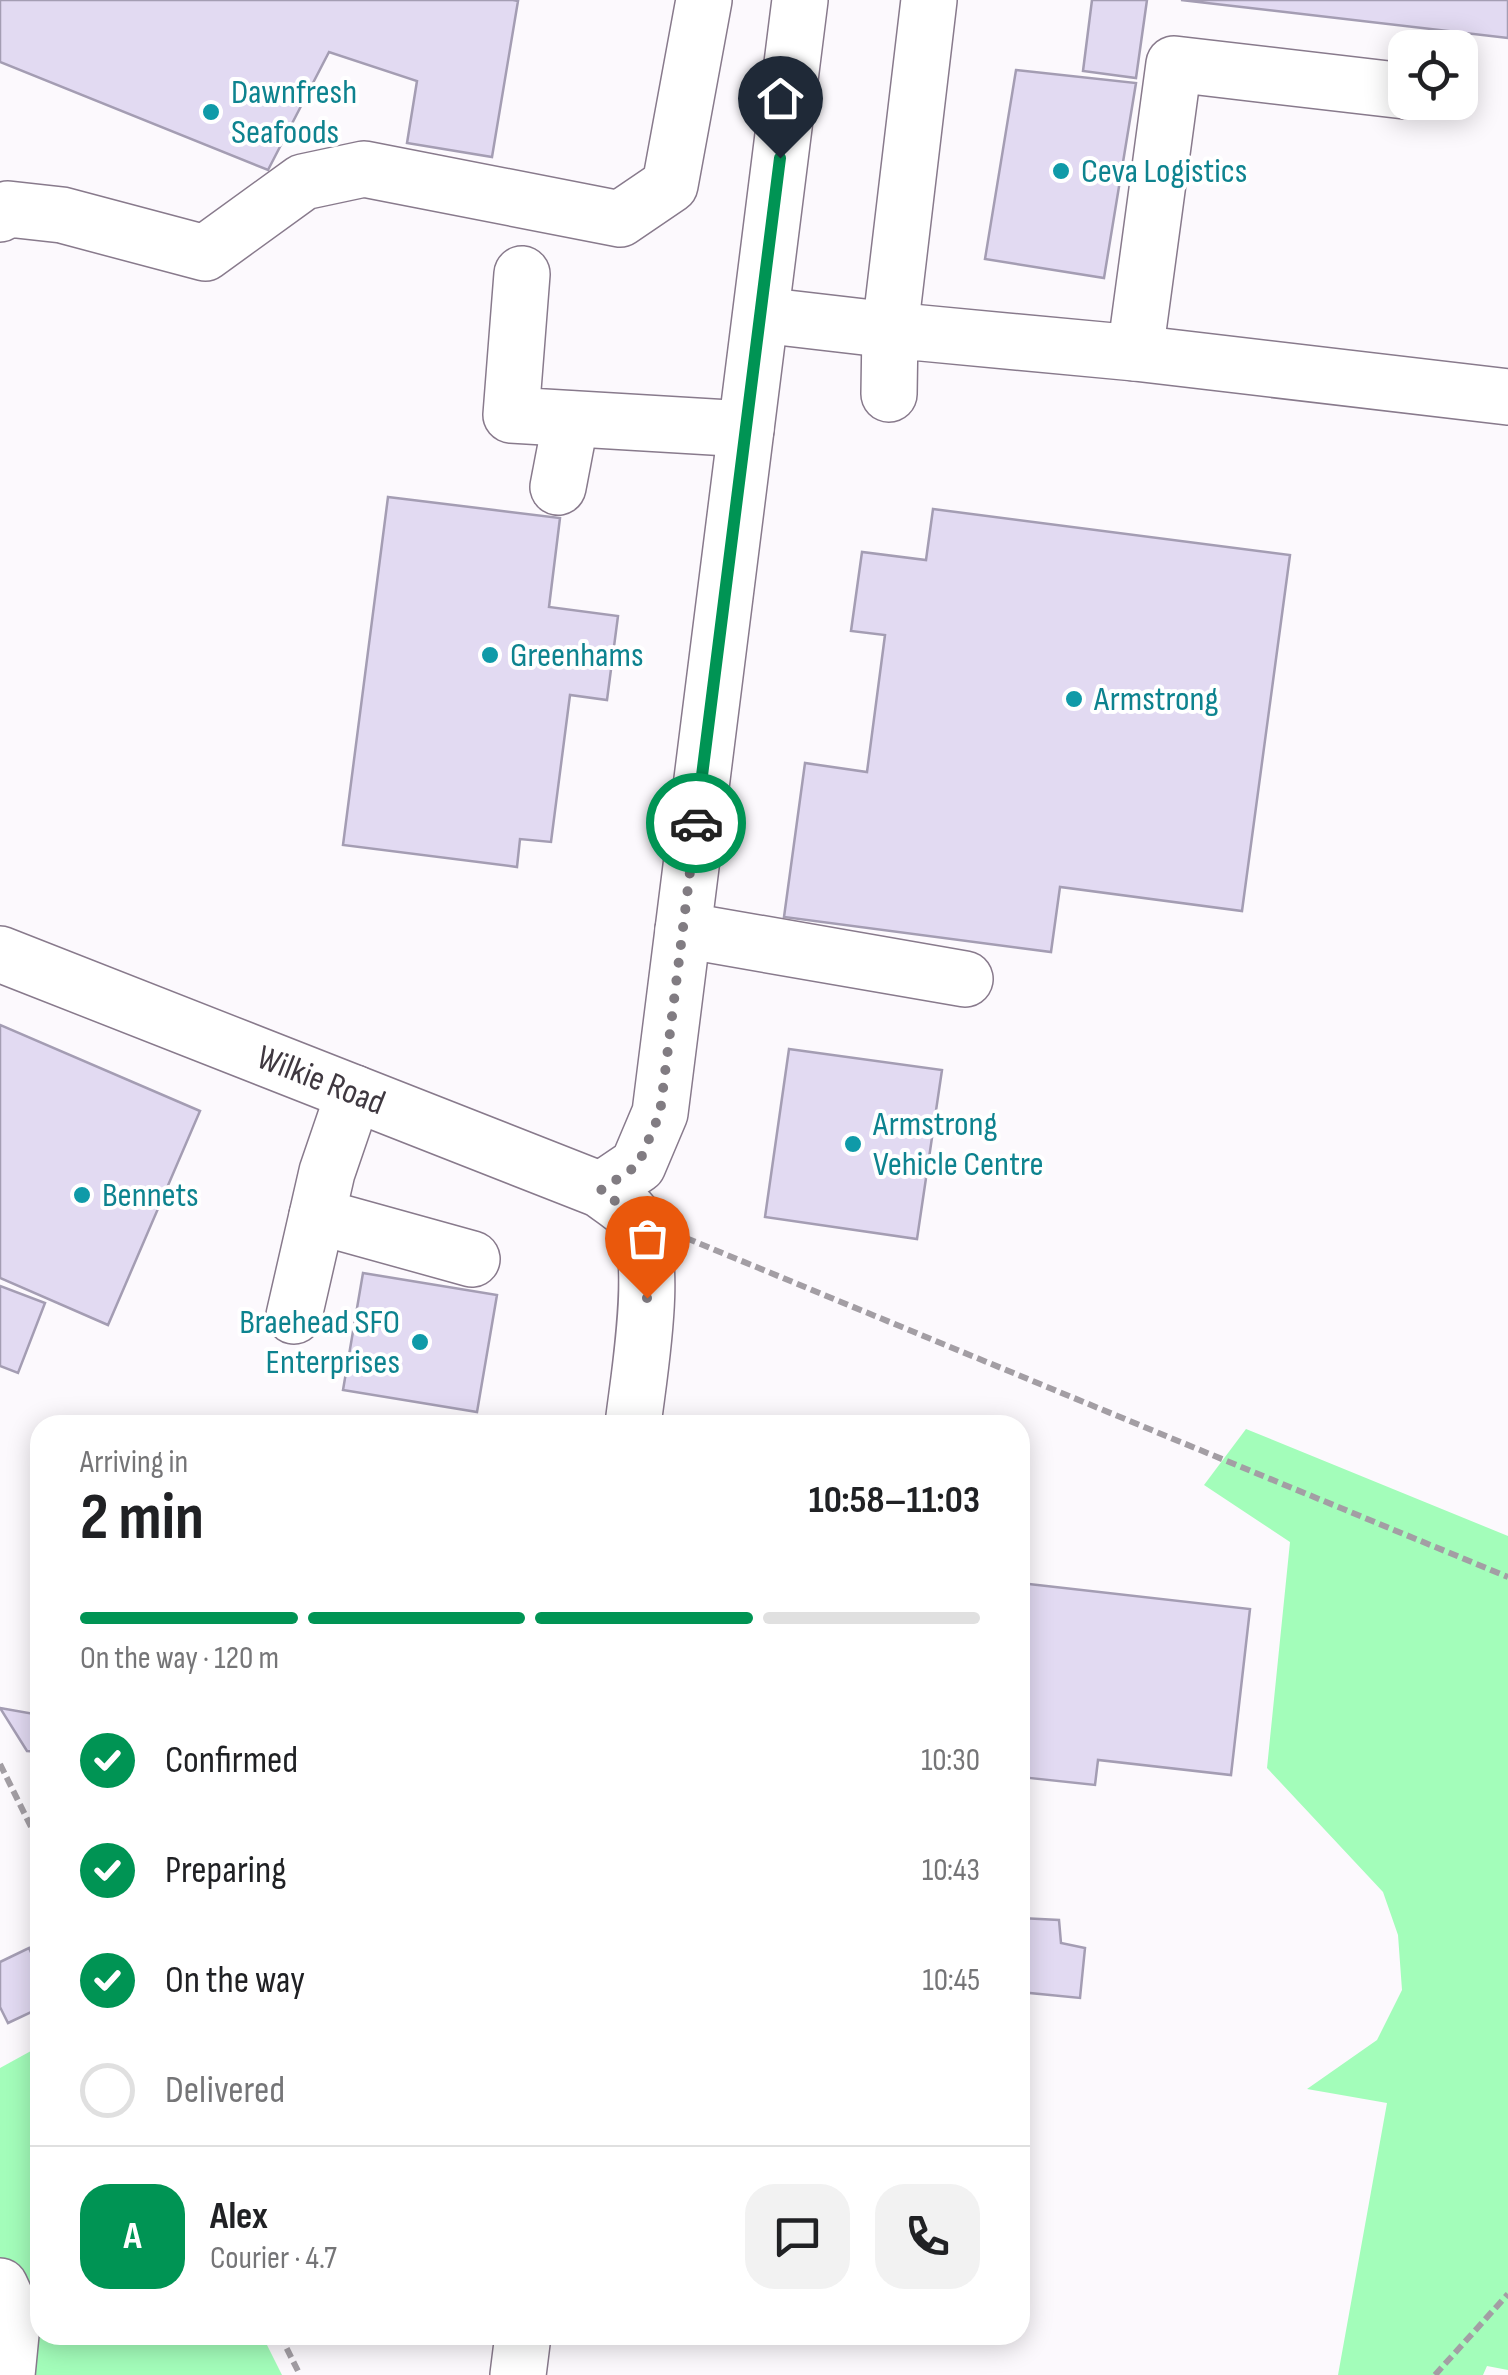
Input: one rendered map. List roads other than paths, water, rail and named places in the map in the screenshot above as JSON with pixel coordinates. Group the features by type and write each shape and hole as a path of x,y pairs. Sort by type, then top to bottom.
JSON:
{"street":[{"path":"0,214 8,208 62,215 206,253 303,182 364,170 620,219 670,185 704,0"},
{"path":"646,1415 644,1252 618,1203 660,1113 800,0"},
{"path":"889,394 890,330 929,0"},
{"path":"1135,353 1174,64 1388,89"},
{"path":"522,274 511,415 746,429"},
{"path":"760,315 1135,353 1508,397"},
{"path":"558,486 571,419"},
{"path":"683,930 965,979"},
{"name":"Wilkie Road","path":"0,954 354,1093 618,1203"},
{"path":"294,1316 322,1194 354,1093"},
{"path":"322,1194 472,1258"},
{"path":"0,2286 13,2314 8,2375"},
{"path":"518,2375 522,2345"}],"place":[{"name":"Dawnfresh Seafoods","path":"211,112"},
{"name":"Ceva Logistics","path":"1061,171"},
{"name":"Greenhams","path":"490,655"},
{"name":"Armstrong","path":"1074,699"},
{"name":"Armstrong Vehicle Centre","path":"853,1144"},
{"name":"Bennets","path":"82,1195"},
{"name":"Braehead SFO Enterprises","path":"420,1342"}]}
